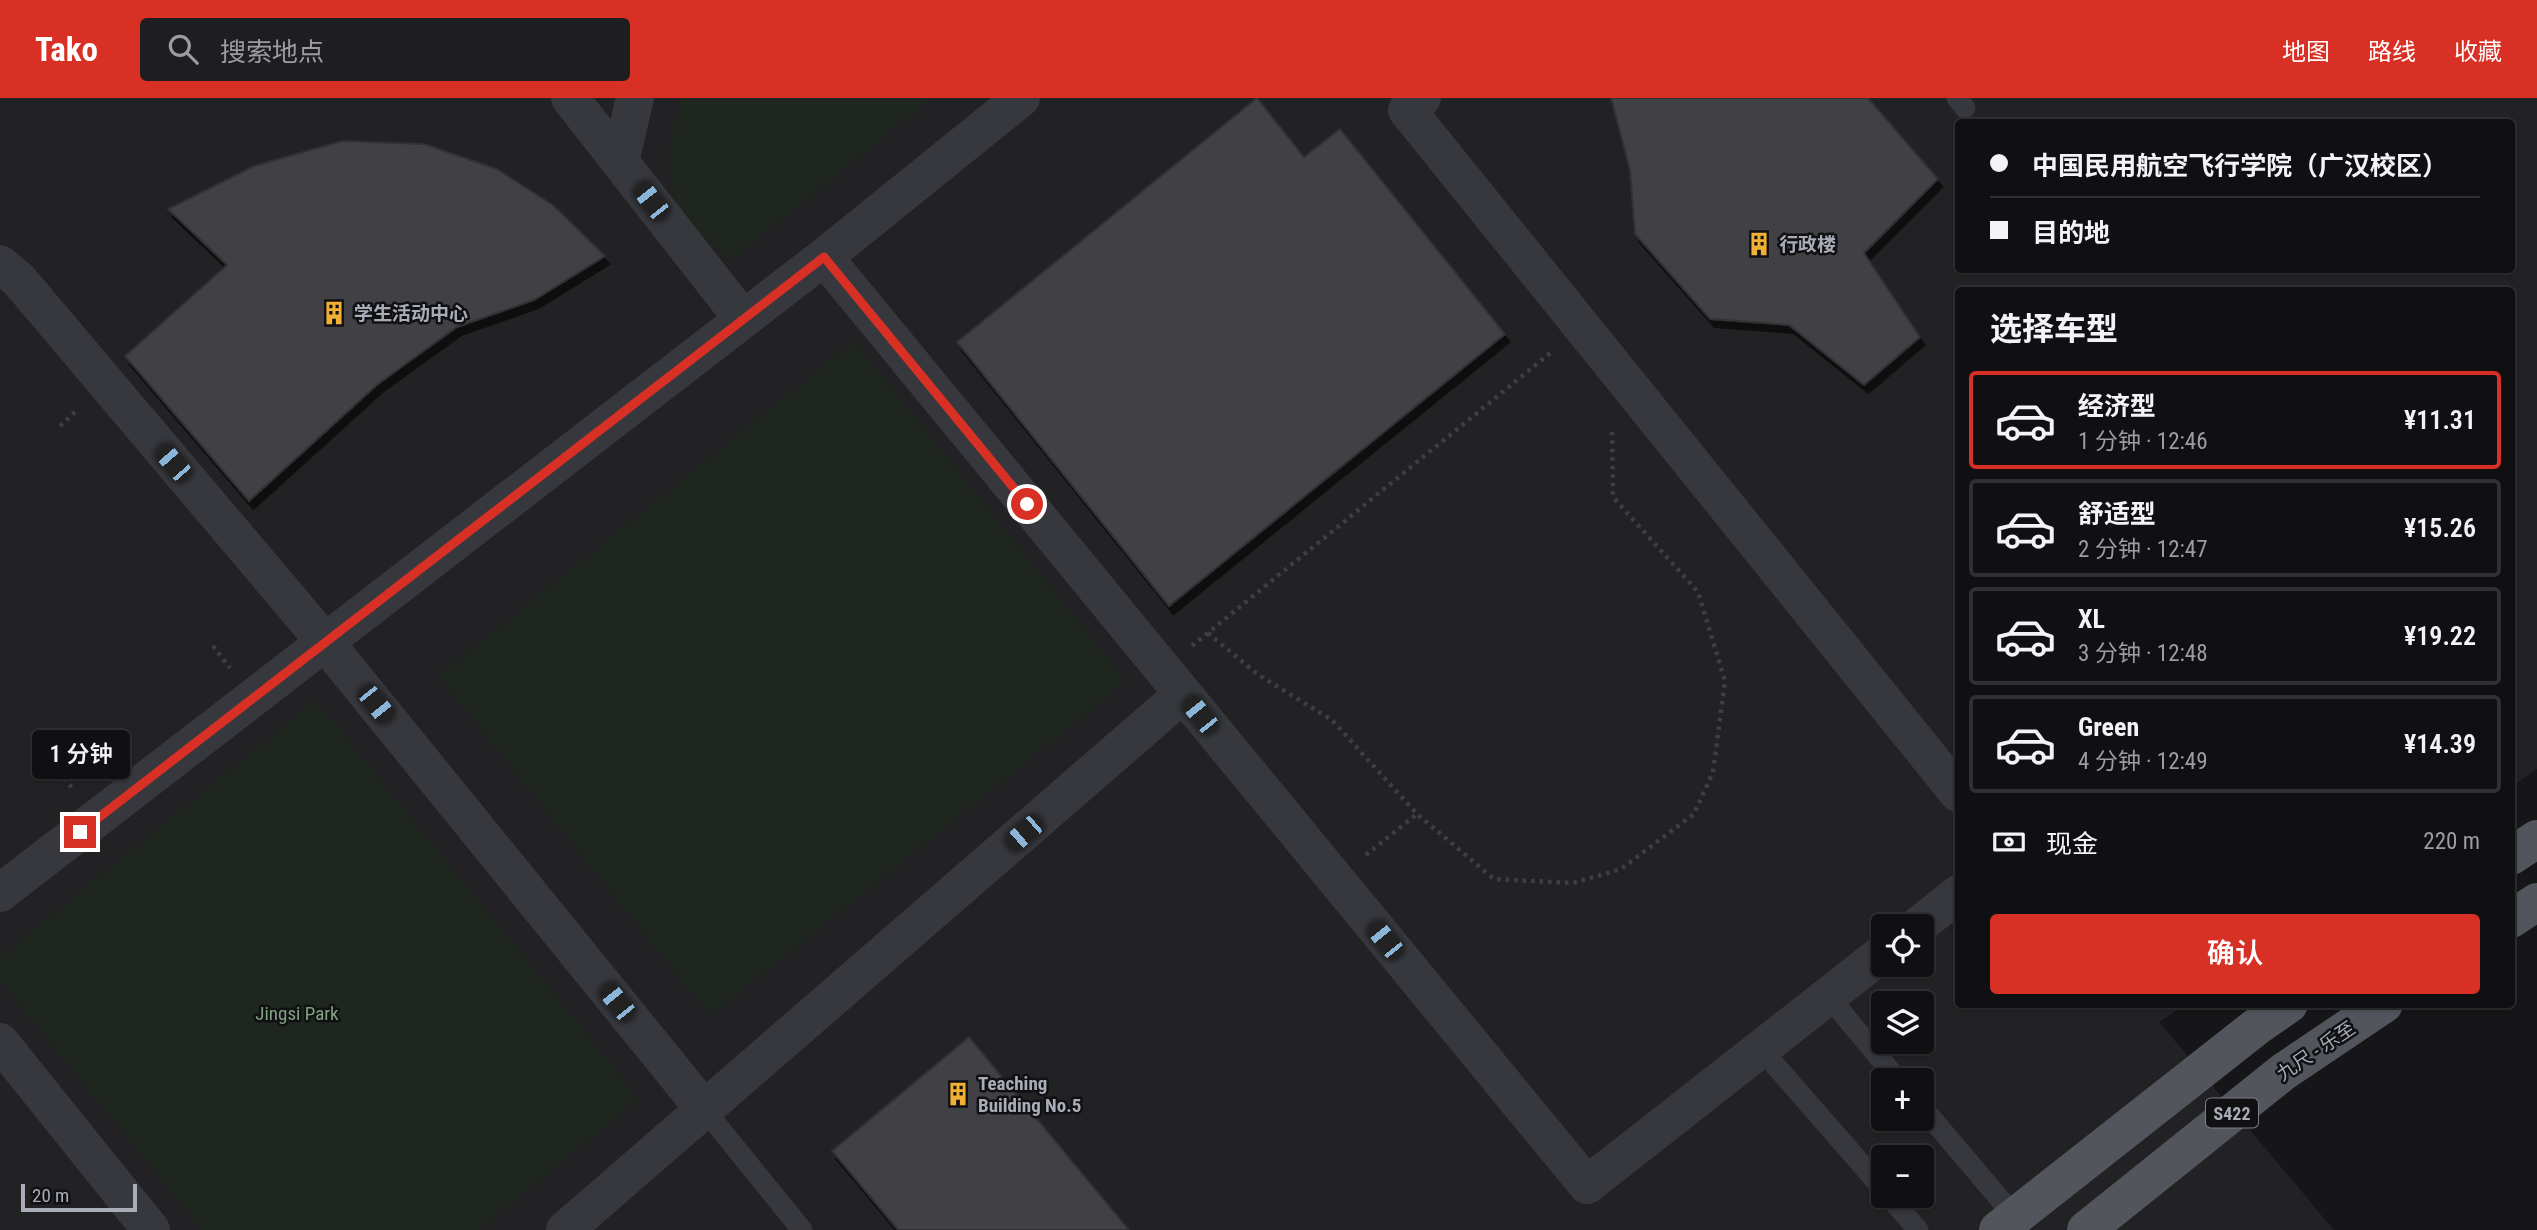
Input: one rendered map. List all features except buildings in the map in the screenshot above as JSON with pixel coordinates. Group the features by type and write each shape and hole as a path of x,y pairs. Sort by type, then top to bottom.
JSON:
{"main road":[{"path":"2515,853 2537,839"},
{"path":"2515,916 2537,902"},
{"name":"S422","path":"2006,1223 2283,1008"},
{"name":"九尺 - 乐至","path":"2086,1230 2283,1072 2378,1008"}],"street":[{"path":"570,98 743,319"},
{"path":"620,162 635,98"},
{"path":"0,893 824,257 1021,98"},
{"path":"1422,98 1407,110 1955,789"},
{"path":"824,257 1587,1185 1871,962"},
{"path":"9,272 325,642 704,1110"},
{"path":"565,1230 704,1110 1173,682"},
{"path":"1933,914 1955,896"},
{"path":"0,1042 151,1230"}],"lane":[{"path":"1828,996 1888,1068"},
{"path":"1761,1049 1871,1175"},
{"path":"704,1110 802,1230"},
{"path":"1934,1124 2006,1223"},
{"path":"1899,1208 1918,1230"}],"path":[{"path":"1173,682 1208,633 1581,327"},
{"path":"1208,633 1257,674 1332,720 1418,814 1494,879 1573,883 1621,869 1694,814 1713,772 1725,681 1698,592 1613,497 1611,364"},
{"path":"1335,879 1418,814"}],"shaded area":[{"path":"0,98 2537,98 2537,769 2515,784 2515,287 1955,287 1955,1008 2180,1008 2159,1022 2334,1230 0,1230"}],"green space":[{"path":"680,98 932,98 730,261 677,209 668,160"},
{"path":"854,341 1126,682 710,1016 439,676"},
{"name":"Jingsi Park","path":"316,700 639,1099 478,1230 202,1230 0,980 0,957"}],"place":[{"name":"行政楼","path":"1759,244"},
{"name":"学生活动中心","path":"334,313"},
{"name":"Teaching Building No.5","path":"958,1094"}],"route":[{"path":"80,832 824,257 1027,504"}]}
